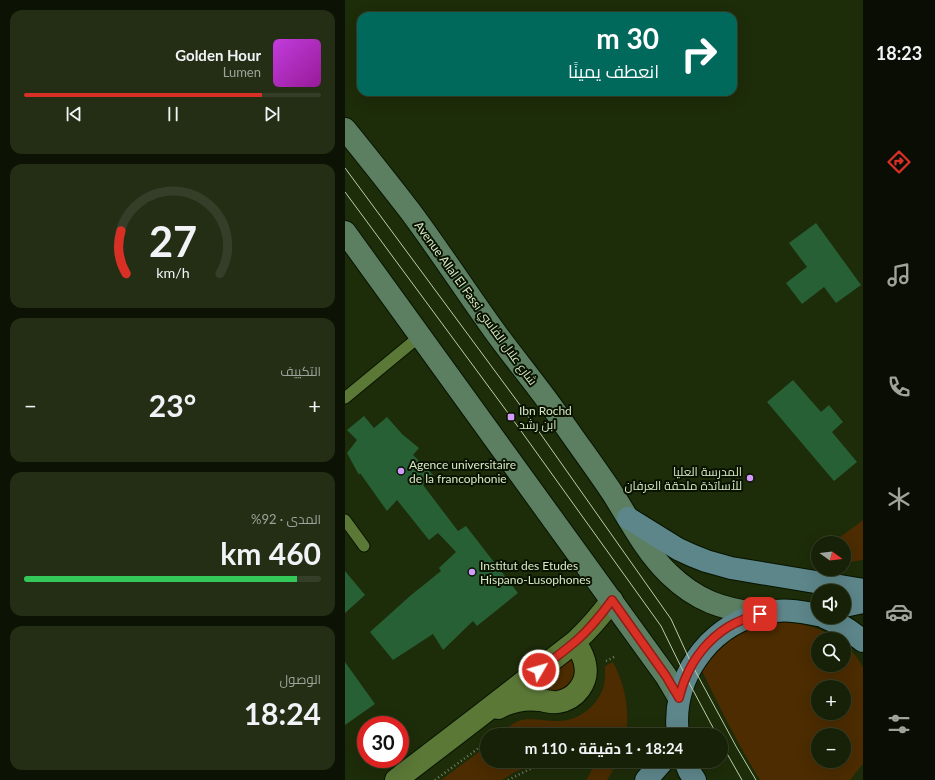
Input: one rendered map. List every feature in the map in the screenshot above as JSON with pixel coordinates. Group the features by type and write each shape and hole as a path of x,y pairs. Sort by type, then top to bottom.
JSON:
{"main road":[{"path":"628,518 678,549 706,562 731,568 863,590"},
{"path":"851,605 863,602"},
{"path":"677,728 679,698 686,677 702,651 714,638 728,627 744,619 760,614 788,610 811,612"},
{"path":"840,624 850,630 863,642"},
{"path":"646,780 657,768"},
{"path":"688,768 695,780"}],"street":[{"name":"Avenue Allal El Fassi شارع علال الفاسي","path":"345,129 410,212 494,330 562,421 649,550 668,573 696,595 715,604 743,612 760,614"},
{"path":"345,232 612,600 666,676 679,698"},
{"path":"396,780 575,642 593,624 612,600"},
{"path":"477,718 501,706 520,700 557,703 565,701 573,696 580,690 584,683 586,674 586,666 583,657 575,642"}],"lane":[{"path":"345,398 420,336"},
{"path":"345,520 364,546"}],"path":[{"path":"435,780 480,747"},
{"path":"508,780 532,768"}],"shaded area":[{"path":"863,520 863,560 851,562 851,536 841,536"},
{"path":"784,622 805,625 824,632 811,632 811,672 851,672 851,651 863,667 863,764 850,780 760,780 729,726 702,671 710,660 728,642 747,631 758,627"},
{"path":"569,659 573,659 579,663 571,686 556,693 539,689 538,683"},
{"path":"613,662 621,679 627,707 627,728 508,728 522,720 532,719 558,721 580,715 598,699 604,685 605,666"},
{"path":"480,751 480,768 525,768 502,780 441,780"},
{"path":"592,768 614,768 607,780 586,780"}],"building":[{"path":"816,223 861,285 836,303 824,287 802,304 786,283 807,267 789,243"},
{"path":"793,380 821,412 829,405 843,422 832,432 857,462 834,481 767,402"},
{"path":"364,416 374,428 387,417 402,434 419,448 413,455 434,476 423,485 458,531 466,526 518,593 477,626 473,621 443,650 433,634 393,660 370,632 410,596 441,571 439,568 456,552 438,533 429,540 397,500 387,511 360,473 359,475 347,453 357,440 347,430"},
{"path":"345,571 365,595 345,613"},
{"path":"345,662 375,704 345,725"}],"tram line":[{"path":"345,168 523,409 671,619 692,665 756,780"},
{"path":"345,192 511,417 661,626 713,728"},
{"path":"728,755 742,780"}],"place":[{"name":"Ibn Rochd ابن رشد","path":"511,417"},
{"name":"Agence universitaire de la francophonie","path":"401,471"},
{"name":"المدرسة العليا للأساتذة ملحقة العرفان","path":"750,478"},
{"name":"Institut des Etudes Hispano-Lusophones","path":"472,572"}],"route":[{"path":"539,670 589,629 612,600 666,676 679,698 692,665 708,644 728,627 744,619 760,614"}]}
